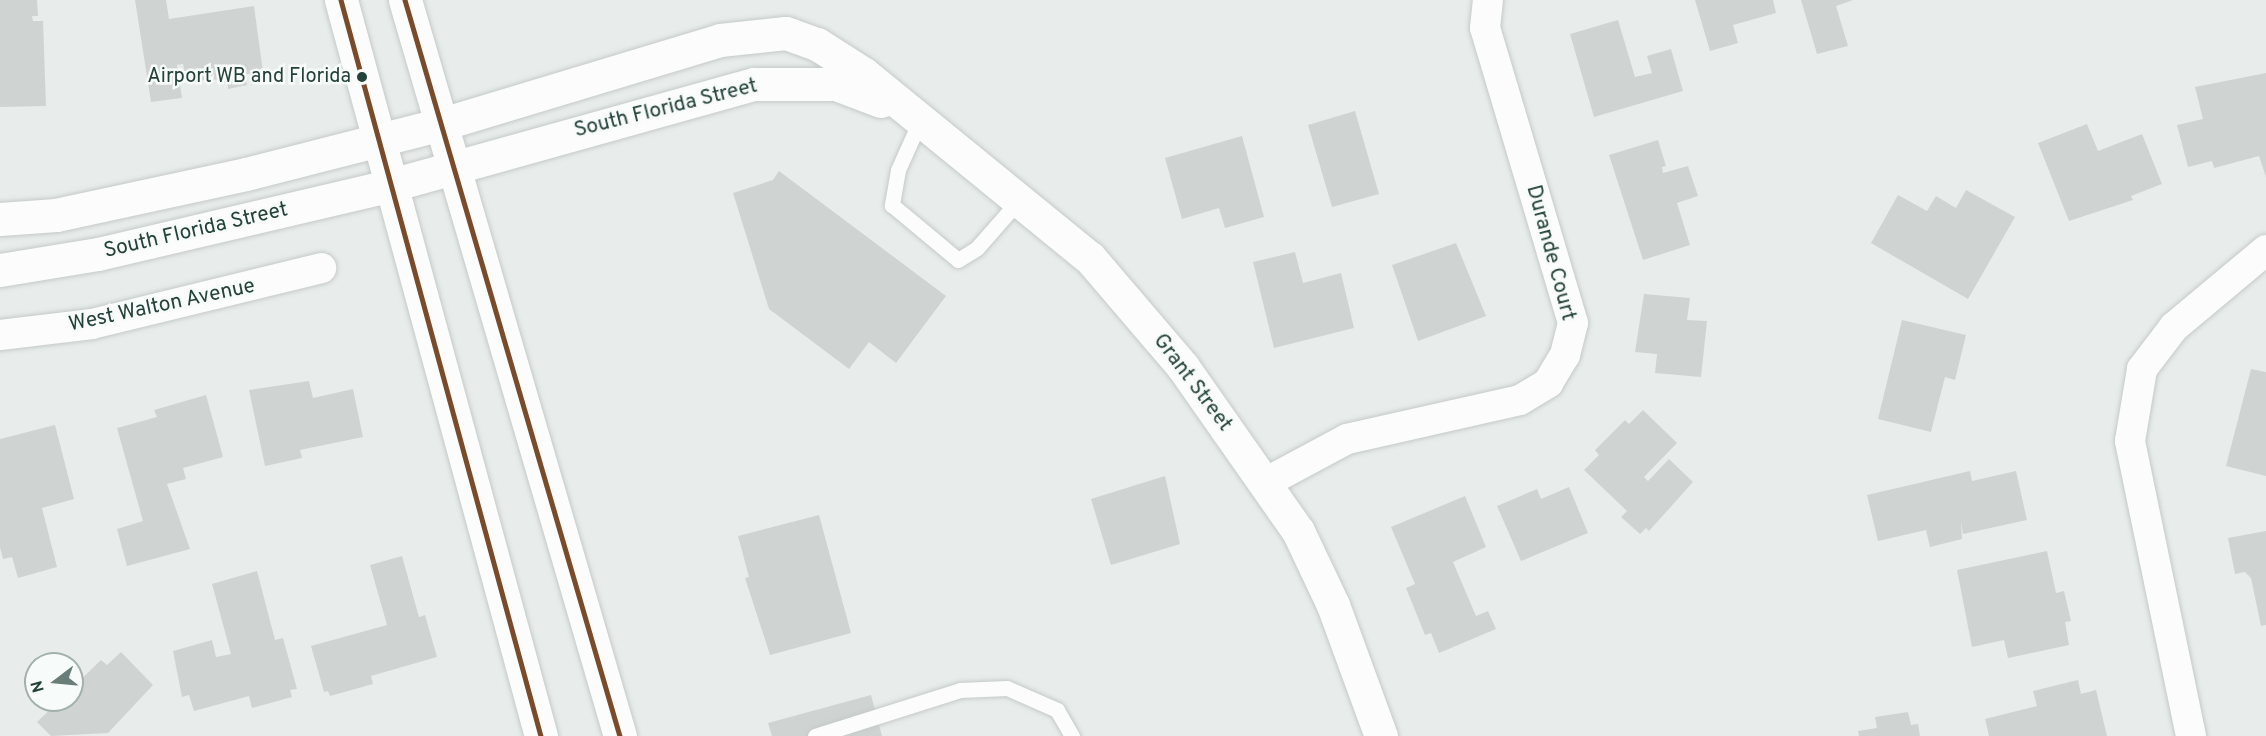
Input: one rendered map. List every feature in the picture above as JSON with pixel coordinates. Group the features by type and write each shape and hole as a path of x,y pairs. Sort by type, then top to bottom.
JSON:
{"street":[{"path":"340,0 375,140 541,736"},
{"path":"405,0 456,166 620,736"},
{"name":"Durande Court","path":"1265,483 1347,439 1520,400 1548,383 1565,355 1572,323 1485,28 1488,0"},
{"path":"0,219 56,215 246,174 442,124 720,40 786,33 817,44 854,68 910,116"},
{"name":"South Florida Street","path":"0,270 98,254 388,186 754,84 836,84 910,116"},
{"name":"Grant Street","path":"910,116 1090,258 1184,367 1298,531 1333,605 1381,736"},
{"path":"2191,736 2130,441 2142,369 2174,327 2266,250"},
{"name":"West Walton Avenue","path":"0,335 103,321 321,268"}],"lane":[{"path":"910,116 892,205 958,260 977,248 1019,200"},
{"path":"815,736 960,690 1007,688 1057,710 1072,736"}],"building":[{"path":"0,0 37,0 38,16 32,16 33,21 43,21 46,106 0,107"},
{"path":"135,0 166,0 169,19 254,6 263,72 245,74 247,85 228,89 227,79 186,81 183,64 177,65 182,98 151,102"},
{"path":"1695,0 1773,0 1776,13 1733,25 1738,43 1710,51"},
{"path":"1801,0 1853,0 1836,6 1848,46 1817,54"},
{"path":"1618,20 1635,77 1652,73 1647,56 1671,49 1683,91 1594,117 1570,34"},
{"path":"2266,73 2266,177 2259,156 2214,168 2212,161 2188,167 2177,125 2203,119 2195,87"},
{"path":"1355,111 1379,194 1332,207 1308,125"},
{"path":"2087,124 2098,151 2142,134 2162,184 2131,196 2133,200 2069,221 2038,143"},
{"path":"1242,136 1264,217 1225,228 1219,208 1182,219 1165,158"},
{"path":"1658,140 1666,166 1662,167 1663,173 1688,166 1698,196 1677,203 1690,245 1643,260 1609,155"},
{"path":"779,171 946,296 896,363 869,342 849,369 769,309 733,193 773,180"},
{"path":"1966,190 2015,217 1968,299 1871,243 1898,195 1927,211 1936,196 1956,208"},
{"path":"1456,243 1486,316 1418,341 1392,265"},
{"path":"1295,252 1303,283 1341,273 1354,328 1274,348 1253,262"},
{"path":"1644,294 1690,298 1687,320 1707,321 1701,377 1655,373 1657,354 1635,352"},
{"path":"1902,320 1966,335 1955,380 1945,377 1931,432 1878,419"},
{"path":"2251,369 2266,372 2266,476 2226,466"},
{"path":"309,381 313,398 353,389 363,437 300,450 302,458 265,466 249,390"},
{"path":"206,395 223,457 183,468 186,479 167,484 190,549 127,566 117,529 143,521 117,428 157,417 154,410"},
{"path":"1643,410 1677,443 1644,477 1648,481 1669,459 1693,482 1649,531 1646,528 1640,534 1621,517 1627,511 1584,470 1599,455 1595,450 1625,420 1629,424"},
{"path":"55,425 74,499 42,508 57,567 18,578 12,557 3,559 0,547 0,439"},
{"path":"1970,471 1972,481 2016,471 2027,520 1963,534 1961,521 1962,539 1930,547 1926,530 1878,541 1867,495"},
{"path":"1165,476 1180,544 1111,565 1091,499"},
{"path":"1569,487 1588,533 1521,561 1497,506 1537,489 1541,499"},
{"path":"1465,496 1486,547 1453,562 1476,616 1488,611 1496,629 1439,653 1431,633 1425,635 1406,588 1415,584 1391,527"},
{"path":"819,515 851,633 770,655 745,578 749,577 738,536"},
{"path":"2266,531 2266,625 2261,626 2251,578 2245,572 2235,574 2228,538"},
{"path":"2047,551 2056,593 2064,591 2071,621 2065,622 2069,645 2008,658 2004,640 1972,647 1957,570"},
{"path":"402,556 419,617 425,615 437,657 371,676 373,684 330,696 328,691 324,692 311,646 387,625 370,565"},
{"path":"257,571 275,640 283,638 297,689 290,690 292,697 252,708 249,696 194,711 189,695 182,697 173,651 212,640 216,657 231,654 212,584"},
{"path":"121,652 153,685 108,733 51,736 37,722 47,712 84,712 84,676 101,660 107,665"},
{"path":"2078,680 2081,694 2096,690 2107,736 1989,736 1985,719 2037,706 2033,691"},
{"path":"871,695 882,736 772,736 768,723"},
{"path":"1908,712 1911,725 1918,724 1920,736 1859,736 1858,731 1877,728 1875,717"}],"transit line":[{"path":"341,0 541,736"},
{"path":"405,0 620,736"}],"place":[{"name":"Airport WB and Florida","path":"362,77"}]}
